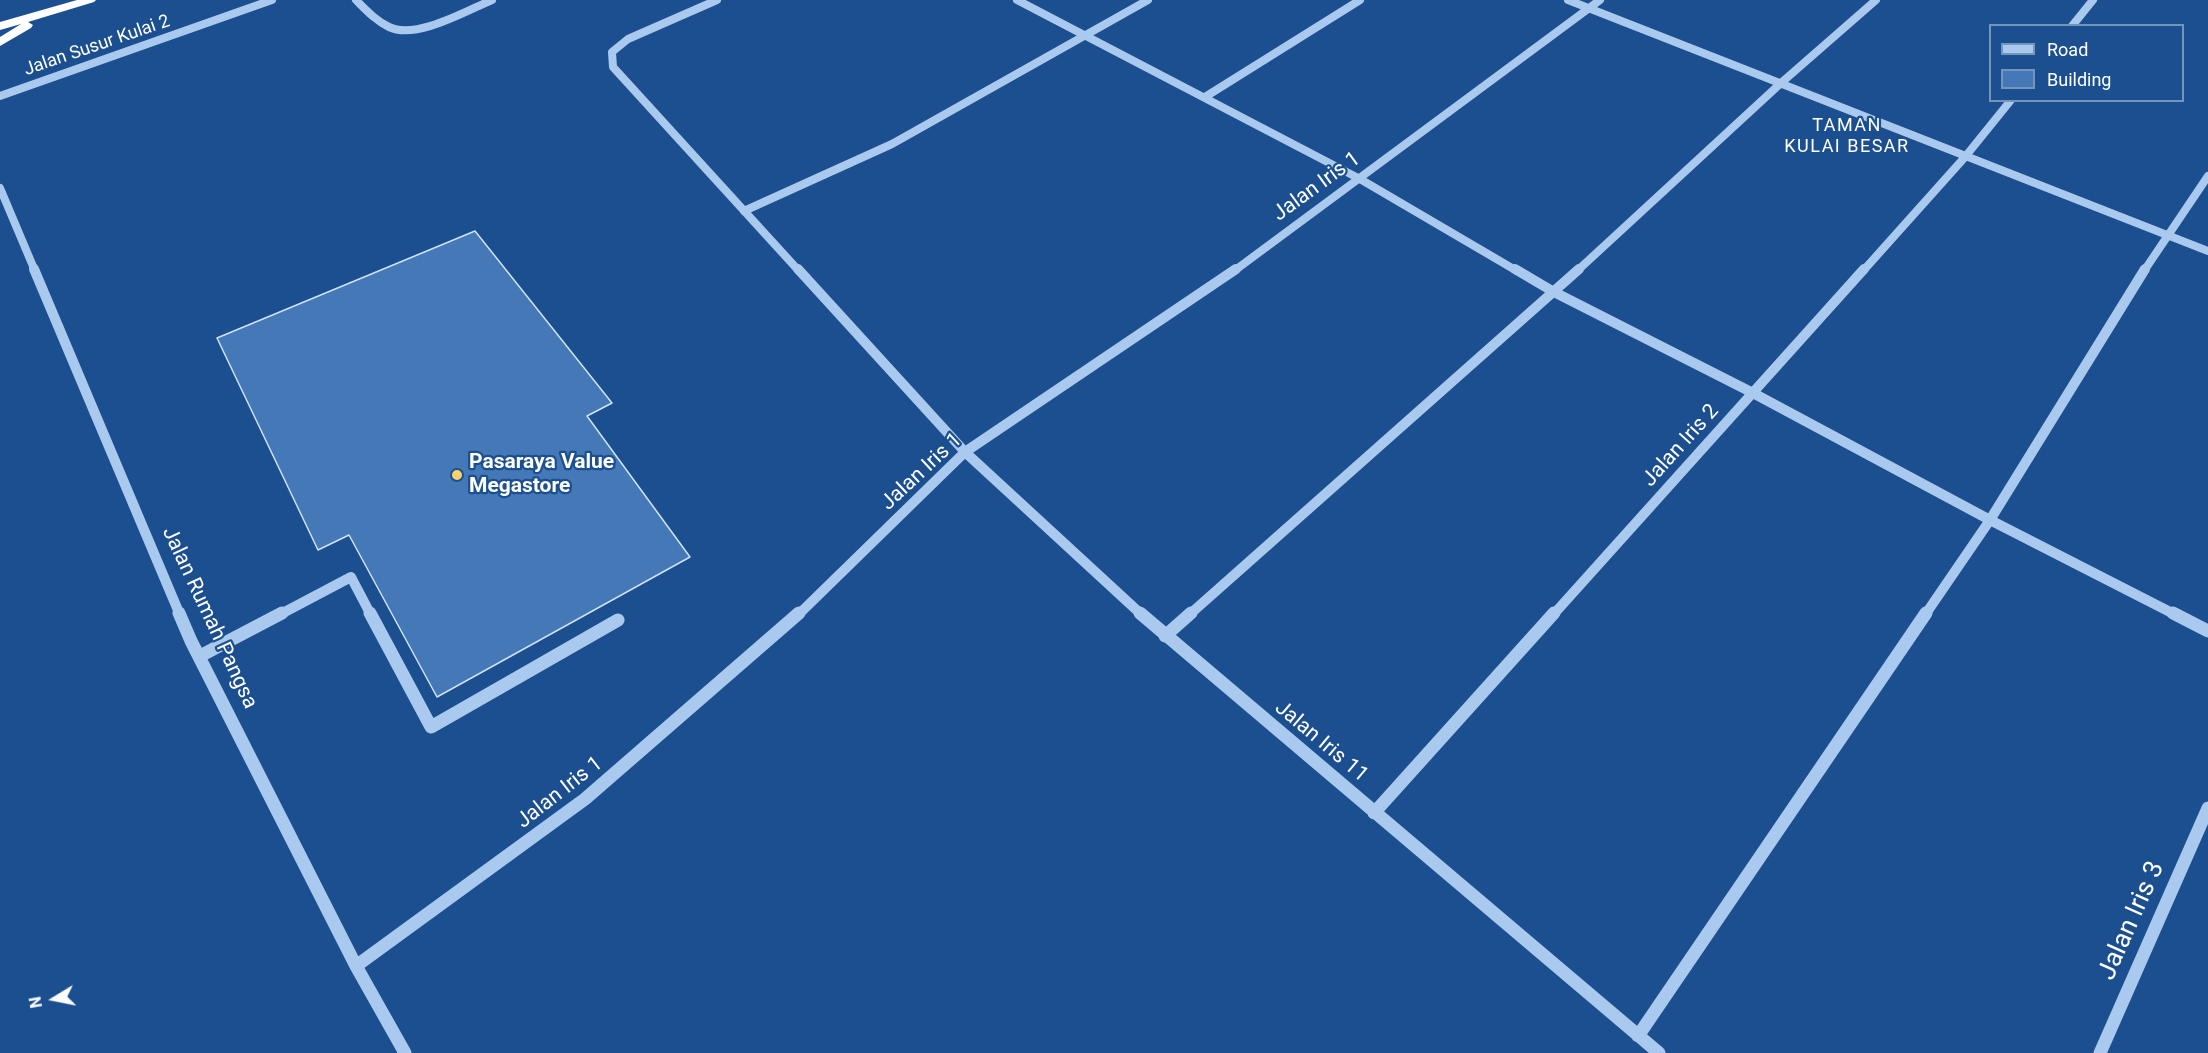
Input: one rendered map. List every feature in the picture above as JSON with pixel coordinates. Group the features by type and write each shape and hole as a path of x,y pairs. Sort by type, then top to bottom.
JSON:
{"highway":[{"path":"0,26 90,0"},
{"path":"0,42 15,30 56,11"}],"street":[{"name":"Jalan Susur Kulai 2","path":"0,96 272,0"},
{"path":"356,0 387,27 403,31 424,27 492,0"},
{"name":"Jalan Iris 11","path":"717,0 628,39 612,52 613,67 965,452 1165,636 1659,1053"},
{"path":"1017,0 1360,179 1554,292 1753,393 1990,520 2208,631"},
{"path":"744,211 892,144 1148,0"},
{"path":"1205,97 1360,0"},
{"path":"1568,0 2208,251"},
{"name":"Jalan Iris 1","path":"356,966 585,799 793,619 965,452 1213,286 1600,0"},
{"path":"1165,636 1554,292 1780,84 1876,0"},
{"path":"2074,24 2093,0"},
{"name":"Jalan Iris 2","path":"1374,813 1965,157 2009,102"},
{"path":"1638,1036 1990,520 2166,235 2208,176"},
{"name":"Jalan Rumah Pangsa","path":"0,188 191,640 356,966 405,1053"},
{"path":"200,656 351,577 431,727 618,620"},
{"name":"Jalan Iris 3","path":"2100,1053 2208,808"}],"building":[{"name":"Pasaraya Value Megastore","path":"475,231 612,403 587,416 690,557 437,697 349,535 318,550 217,338"}],"place":[{"name":"Pasaraya Value Megastore","path":"457,475"}],"district":[{"name":"TAMAN KULAI BESAR","path":"1847,136"}]}
